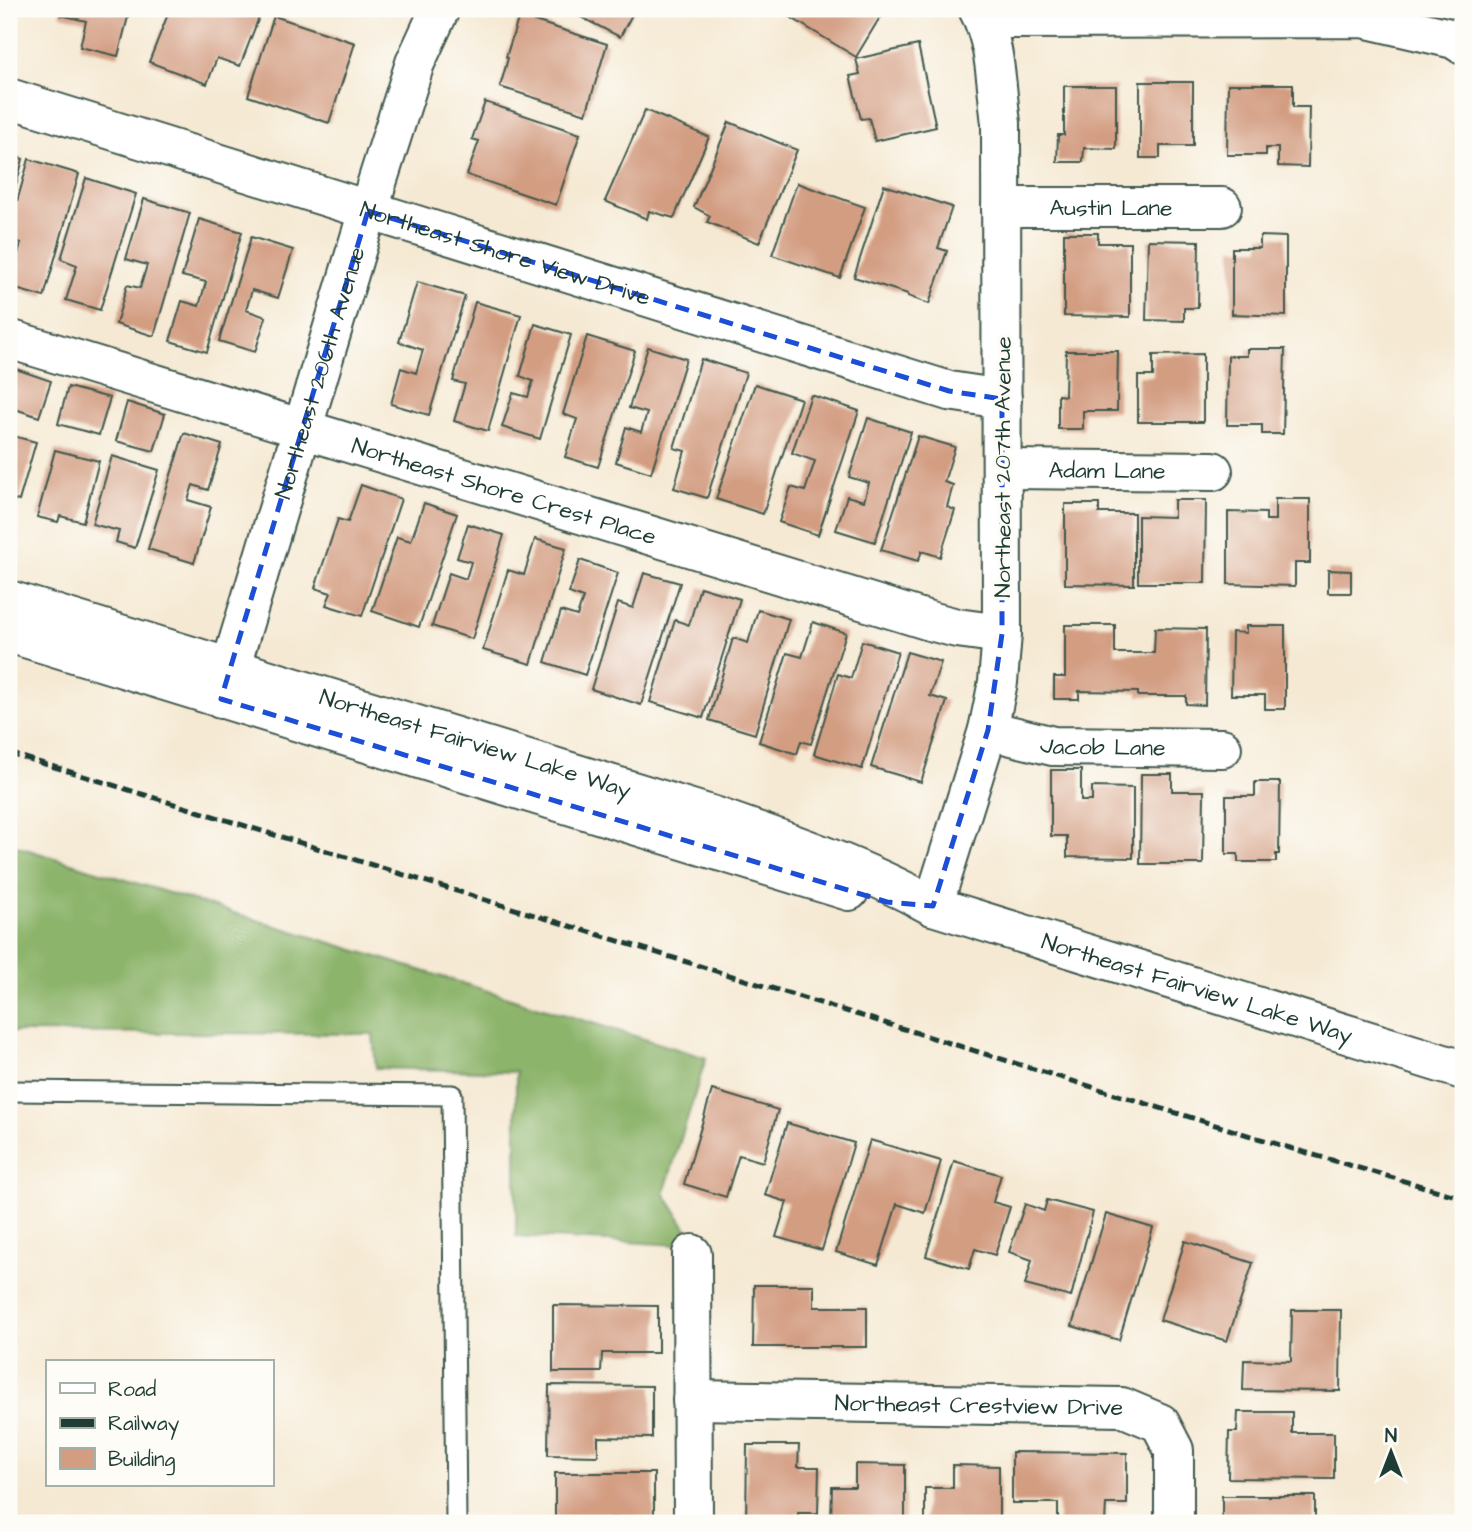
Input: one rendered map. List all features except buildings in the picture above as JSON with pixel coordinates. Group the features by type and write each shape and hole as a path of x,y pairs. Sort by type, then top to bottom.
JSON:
{"street":[{"name":"Northeast 206th Avenue","path":"226,683 368,211 415,63 440,9"},
{"path":"981,14 1363,18 1454,39 1463,45"},
{"name":"Northeast 207th Avenue","path":"933,906 988,730 999,682 1002,634 1001,123 993,57 981,14"},
{"name":"Northeast Shore View Drive","path":"9,98 949,391 1002,399"},
{"name":"Austin Lane","path":"1002,207 1222,207"},
{"name":"Northeast Shore Crest Place","path":"9,339 929,621 1002,634"},
{"name":"Adam Lane","path":"1002,469 1213,471"},
{"name":"Northeast Fairview Lake Way","path":"9,600 226,683 887,902 933,906 1463,1070"},
{"name":"Northeast Fairview Lake Way","path":"9,634 226,683"},
{"name":"Jacob Lane","path":"988,730 1052,746 1222,748"},
{"path":"692,1254 693,1523"},
{"name":"Northeast Crestview Drive","path":"692,1400 1122,1407 1160,1423 1174,1450 1174,1523"}],"lane":[{"path":"9,1091 452,1095 456,1523"}],"highlighted area":[{"path":"368,211 949,391 1002,399 1002,634 988,730 933,906 887,902 221,699"}],"green space":[{"path":"9,844 706,1058 664,1193 698,1246 516,1236 516,1072 376,1068 373,1034 9,1032"}],"railway":[{"path":"9,753 1290,1148 1463,1198"}]}
